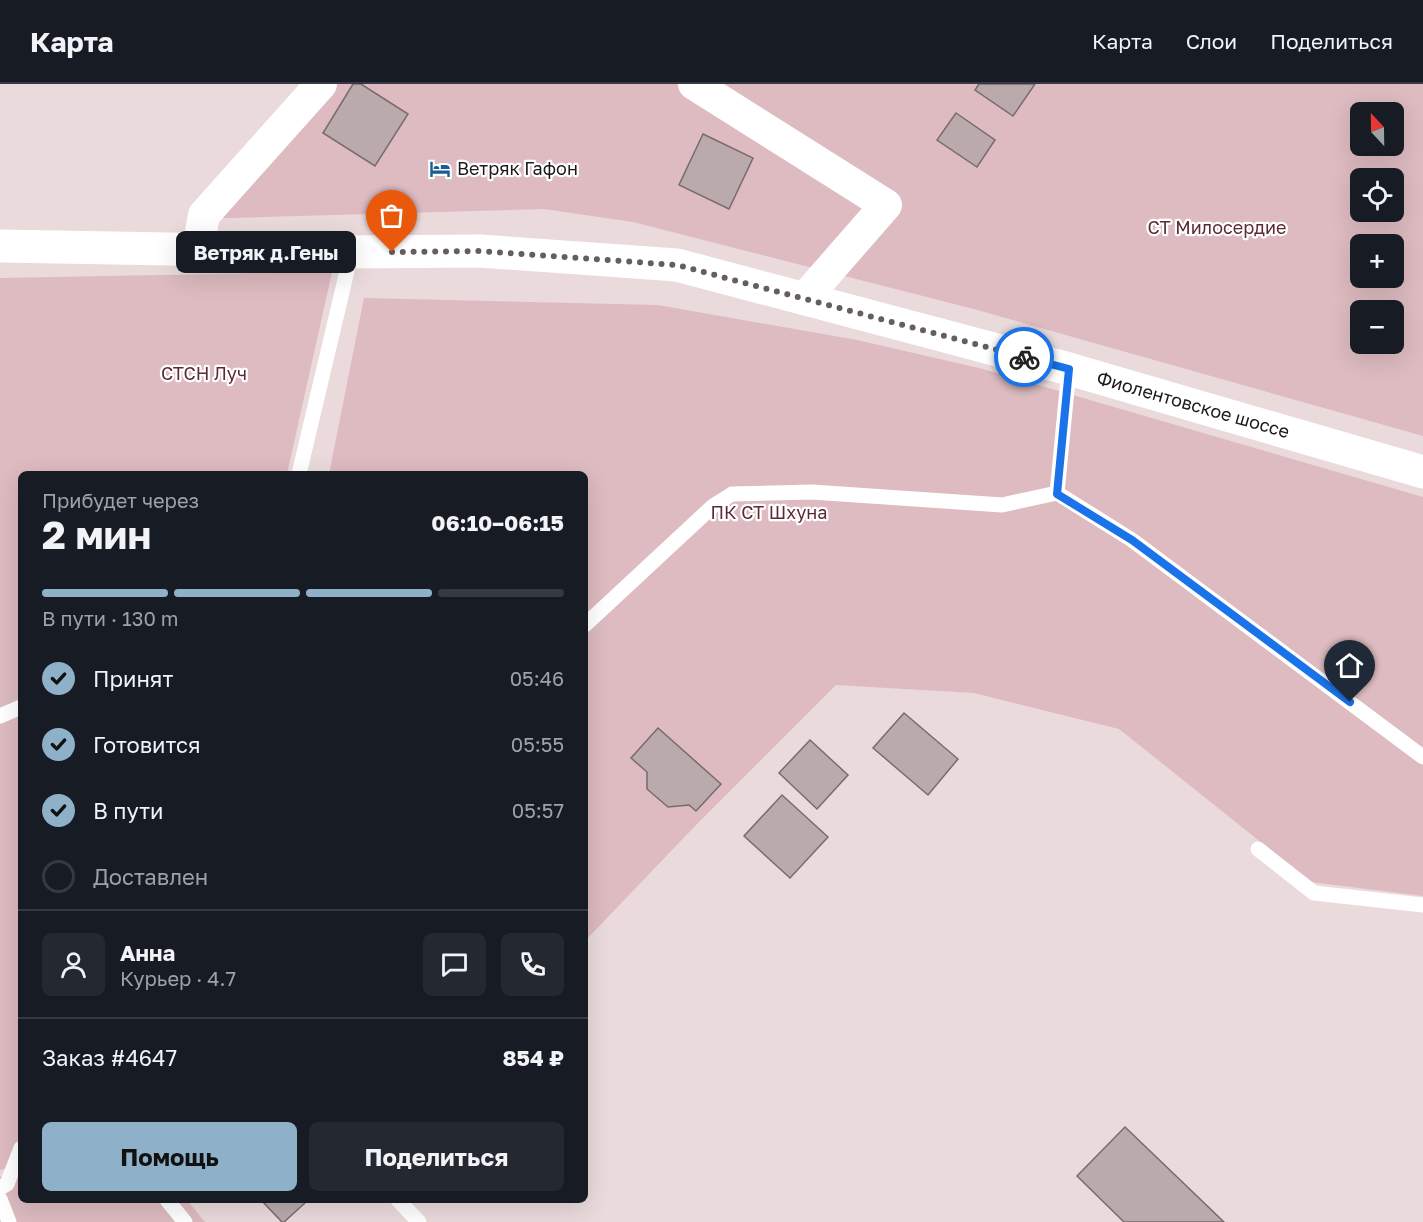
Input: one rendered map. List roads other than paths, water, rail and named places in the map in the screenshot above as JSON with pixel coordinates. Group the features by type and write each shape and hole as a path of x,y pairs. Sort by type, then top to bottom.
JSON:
{"main road":[{"name":"Фиолентовское шоссе","path":"0,246 348,252 480,251 677,265 1069,369 1423,472"}],"street":[{"path":"198,249 204,215 321,84"},
{"path":"694,84 886,205 804,299"}],"lane":[{"path":"300,471 347,271 348,252"},
{"path":"1057,494 1069,369"},
{"path":"588,622 713,506 732,494 812,492 1002,505 1057,494 1132,540 1423,757"},
{"path":"0,716 18,708"},
{"path":"1258,849 1314,893 1423,905"},
{"path":"0,1188 8,1184 18,1156"},
{"path":"0,1199 9,1222"},
{"path":"169,1203 185,1222"},
{"path":"401,1203 419,1222"}],"place":[{"name":"Ветряк Гафон","path":"440,169"},
{"name":"Ветряк д.Гены","path":"392,252"}],"park label":[{"name":"СТ Милосердие","path":"1217,228"},
{"name":"СТСН Луч","path":"204,374"},
{"name":"ПК СТ Шхуна","path":"769,513"}]}
